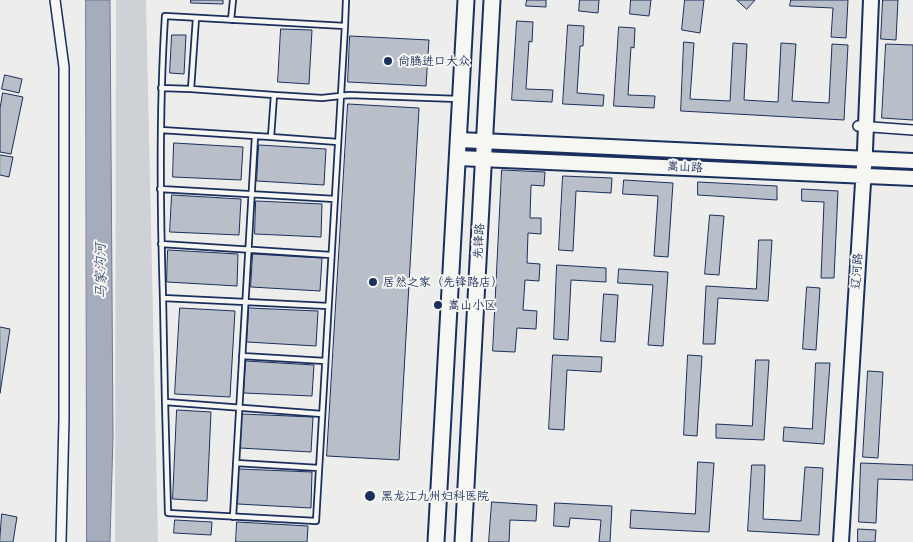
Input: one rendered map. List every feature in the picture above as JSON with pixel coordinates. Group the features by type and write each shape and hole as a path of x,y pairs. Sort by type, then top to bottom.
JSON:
{"main road":[{"name":"先锋路","path":"436,542 466,0"},
{"name":"先锋路","path":"463,542 486,141 492,0"},
{"name":"辽河路","path":"862,126 865,0"},
{"name":"辽河路","path":"841,542 859,176 871,0"},
{"name":"嵩山路","path":"459,140 913,161"},
{"name":"嵩山路","path":"458,158 913,178"},
{"name":"辽河路","path":"835,542 859,176"}],"street":[{"path":"55,0 64,68 64,418 61,542"},
{"path":"862,126 913,130"}],"lane":[{"path":"231,20 233,0"},
{"path":"345,26 165,16 160,189 168,513 316,521 341,96 345,26 346,0"},
{"path":"191,89 196,18"},
{"path":"162,88 322,98 341,96 461,99"},
{"path":"271,137 274,95"},
{"path":"161,130 338,142"},
{"path":"233,517 255,136"},
{"path":"160,189 335,199"},
{"path":"161,244 331,255"},
{"path":"162,298 328,306"},
{"path":"242,356 325,361"},
{"path":"165,402 322,414"},
{"path":"236,463 319,468"}],"shaded area":[{"path":"116,0 146,0 158,542 115,542"}],"water":[{"name":"马家沟河","path":"86,0 110,0 113,437 110,542 87,542"}],"building":[{"path":"191,0 223,0 223,4 191,3"},
{"path":"527,0 546,0 546,7 526,6"},
{"path":"580,0 599,0 598,13 579,11"},
{"path":"631,0 651,0 649,16 630,14"},
{"path":"685,0 704,0 700,33 682,30"},
{"path":"737,0 755,0 747,9"},
{"path":"791,0 848,0 846,38 831,37 833,8 790,6"},
{"path":"883,0 898,0 896,40 881,39"},
{"path":"517,21 533,22 532,42 529,41 526,89 553,90 552,102 512,100"},
{"path":"568,25 584,26 583,46 580,46 577,93 604,95 603,106 563,104"},
{"path":"619,27 635,28 634,48 631,47 628,95 655,96 654,108 614,106"},
{"path":"281,29 312,30 309,84 278,82"},
{"path":"172,35 186,35 184,74 170,73"},
{"name":"尚腾进口大众","path":"350,36 429,40 426,86 348,82"},
{"path":"684,42 694,43 690,99 730,101 733,43 747,44 744,100 778,102 781,43 796,44 792,101 829,103 832,44 848,45 844,120 681,111"},
{"path":"886,44 913,45 913,120 882,118"},
{"path":"5,75 22,79 19,93 2,89"},
{"path":"3,93 23,97 11,154 0,152 0,109"},
{"name":"居然之家（先锋路店）","path":"348,104 419,108 399,460 327,456"},
{"path":"174,143 243,147 241,180 173,177"},
{"path":"259,145 326,149 324,185 257,181"},
{"path":"0,155 13,157 9,177 0,175"},
{"path":"502,170 545,172 544,186 531,185 530,218 541,218 541,234 528,233 527,263 540,264 539,281 525,280 523,310 537,311 536,329 517,328 515,352 493,351"},
{"path":"563,176 612,178 611,193 576,191 573,251 559,250"},
{"path":"624,180 673,183 668,257 654,256 658,196 623,194"},
{"path":"698,182 777,186 777,200 698,195"},
{"path":"802,189 838,191 834,278 821,278 824,202 802,201"},
{"path":"172,195 241,199 239,235 170,232"},
{"path":"256,201 322,204 321,237 255,234"},
{"path":"710,215 724,216 719,275 705,274"},
{"path":"759,240 772,240 768,301 718,298 715,344 703,344 706,286 756,289"},
{"path":"168,250 238,254 237,286 167,282"},
{"path":"253,254 322,258 320,291 251,287"},
{"path":"557,265 606,268 606,282 571,280 568,340 554,339"},
{"path":"619,269 668,272 663,346 648,345 653,285 618,283"},
{"path":"807,287 820,288 816,350 803,349"},
{"path":"604,294 618,295 615,342 601,341"},
{"path":"180,308 235,311 230,397 175,394"},
{"path":"249,308 318,311 316,346 247,342"},
{"path":"0,327 10,329 0,393"},
{"path":"553,355 602,357 601,372 567,370 564,430 549,429"},
{"path":"688,355 702,356 697,436 684,435"},
{"path":"756,360 769,360 764,440 716,438 716,424 752,426"},
{"path":"246,361 314,365 312,396 244,393"},
{"path":"816,363 830,363 824,444 783,441 784,427 812,429"},
{"path":"868,371 883,372 878,458 863,457"},
{"path":"177,410 211,412 207,501 173,499"},
{"path":"242,414 313,417 311,452 240,448"},
{"path":"698,462 714,463 709,532 630,528 631,510 695,514"},
{"path":"861,463 913,465 913,480 878,479 876,523 859,522"},
{"path":"752,465 765,465 763,519 801,521 805,467 823,468 819,535 748,531"},
{"path":"239,469 312,472 311,508 238,504"},
{"path":"492,502 537,505 536,521 510,520 509,542 489,542"},
{"path":"555,503 612,506 610,542 599,542 601,520 570,518 569,527 554,526"},
{"path":"2,514 17,517 13,542 0,542"},
{"path":"175,520 212,522 211,535 174,533"},
{"path":"237,522 308,526 307,542 236,542"},
{"path":"858,529 876,530 875,542 858,542"}],"place":[{"name":"尚腾进口大众","path":"388,61"},
{"name":"居然之家（先锋路店）","path":"373,282"},
{"name":"嵩山小区","path":"438,305"},
{"name":"黑龙江九州妇科医院","path":"370,496"}]}
